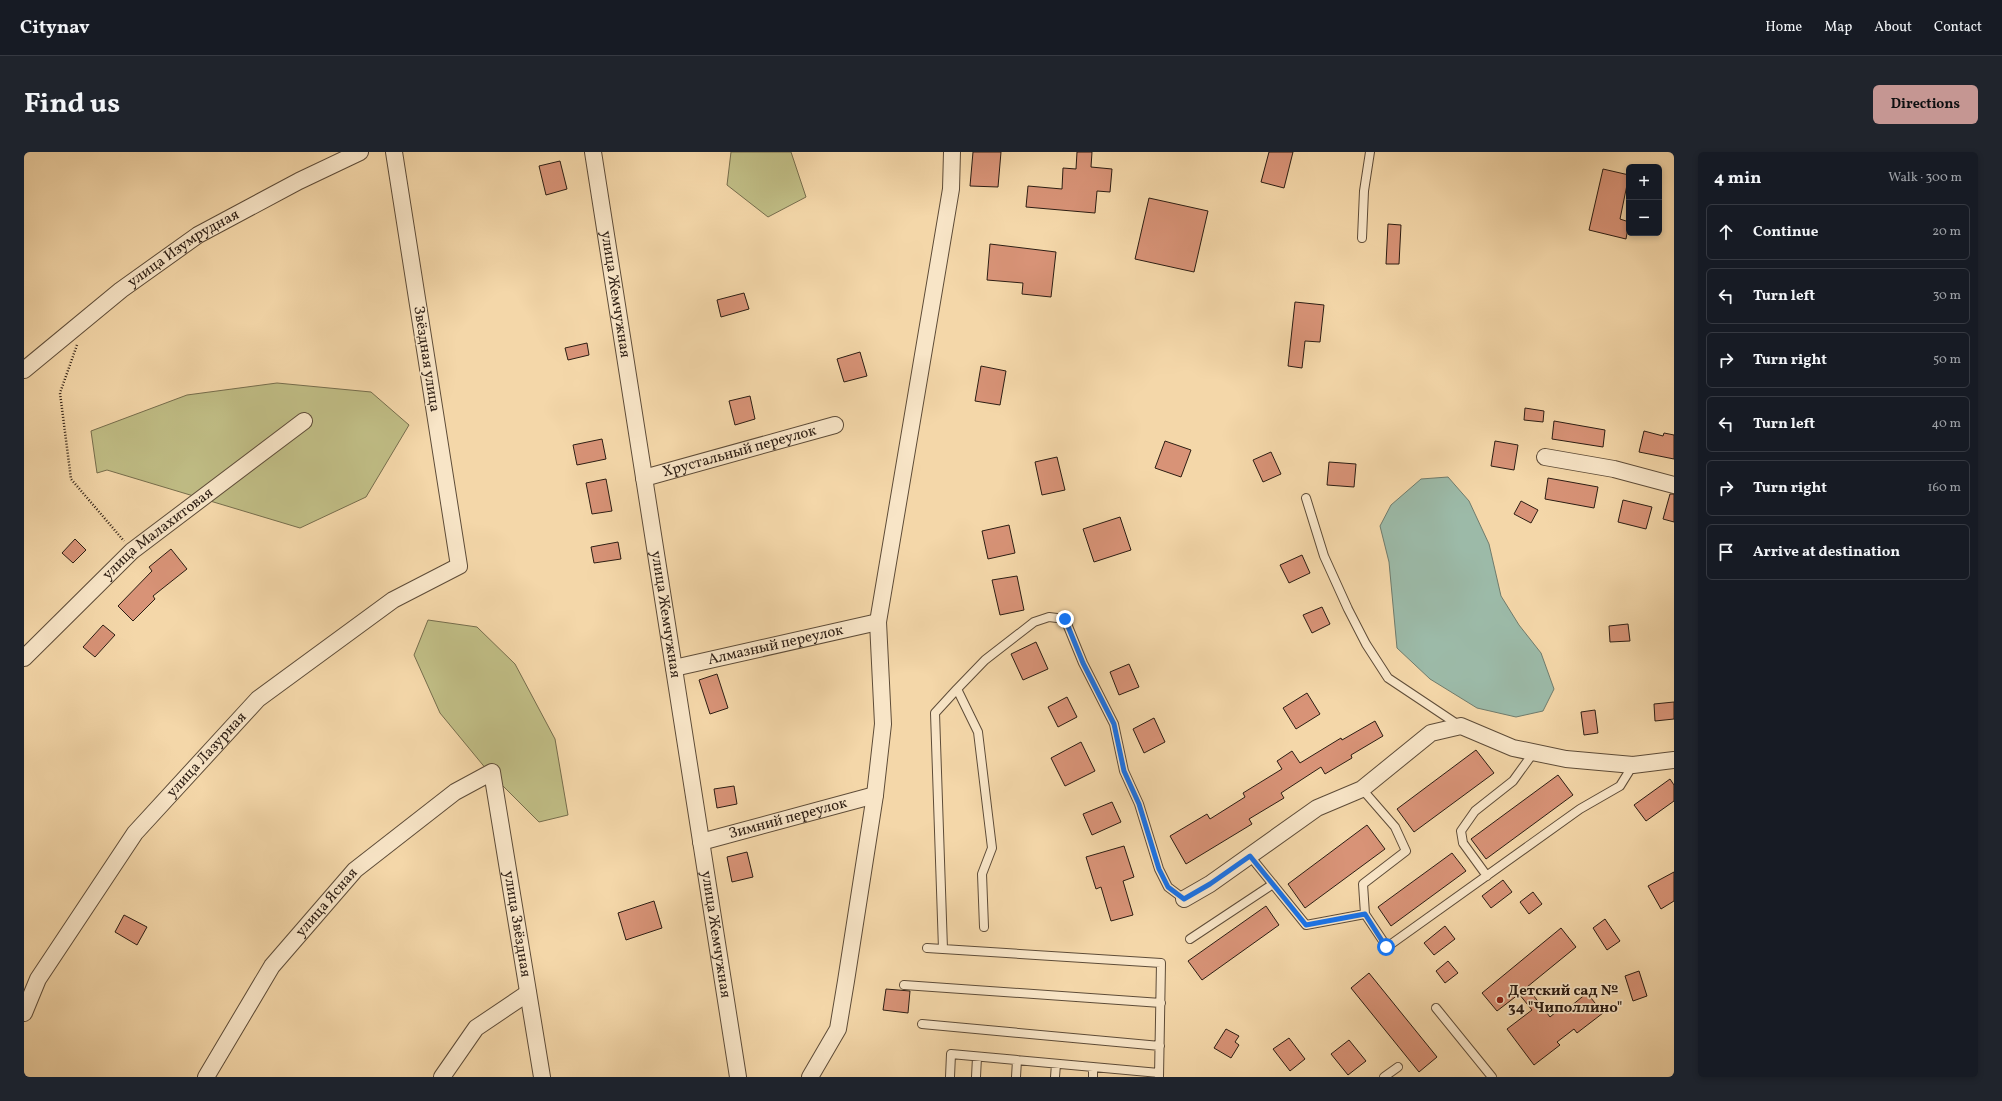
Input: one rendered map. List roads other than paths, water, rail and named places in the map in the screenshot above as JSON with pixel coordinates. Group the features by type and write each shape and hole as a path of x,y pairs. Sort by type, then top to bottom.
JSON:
{"street":[{"name":"улица Изумрудная","path":"24,370 121,290 198,234 299,181 360,152"},
{"name":"Звёздная улица","path":"394,152 459,566"},
{"name":"улица Жемчужная","path":"593,152 738,1077"},
{"path":"810,1077 838,1029 875,795 883,724 878,622 951,189 952,152"},
{"name":"улица Малахитовая","path":"24,658 132,551 304,421"},
{"name":"Хрустальный переулок","path":"644,478 835,425"},
{"path":"1545,457 1614,469 1674,485"},
{"name":"улица Лазурная","path":"24,1013 38,979 135,833 258,699 393,600 459,566"},
{"name":"Алмазный переулок","path":"674,668 878,622"},
{"path":"1184,899 1210,884 1317,808 1362,789 1431,733 1461,726 1513,748 1566,759 1633,765 1674,760"},
{"name":"улица Звёздная","path":"492,772 542,1077"},
{"name":"улица Ясная","path":"206,1077 272,966 355,870 455,792 492,772"},
{"name":"Зимний переулок","path":"701,842 875,795"},
{"path":"442,1077 476,1028 528,993"}],"lane":[{"path":"1362,238 1364,191 1370,152"},
{"path":"1306,498 1324,556 1348,609 1366,644 1388,678 1461,726"},
{"path":"943,949 935,712 985,660 1034,622 1049,617 1065,619 1083,663 1114,724 1124,771 1139,804 1159,869 1168,887 1184,899"},
{"path":"957,689 978,732 992,848 982,874 984,927"},
{"path":"1487,876 1463,842 1461,831 1475,811 1513,781 1534,752"},
{"path":"1362,789 1396,827 1406,851 1363,884 1365,914 1386,947 1580,809 1620,786 1633,765"},
{"path":"1250,856 1306,925 1365,914"},
{"path":"1190,939 1273,884"},
{"path":"927,948 1161,963 1159,1075 1093,1067 951,1054 950,1077"},
{"path":"904,986 1161,1004"},
{"path":"1436,1008 1492,1077"},
{"path":"922,1024 1160,1046"},
{"path":"976,1077 977,1057"},
{"path":"1016,1077 1017,1060"},
{"path":"1055,1077 1056,1064"},
{"path":"1093,1067 1093,1077"},
{"path":"1384,1077 1398,1067"}],"place":[{"name":"Детский сад № 34 \"Чиполлино\"","path":"1500,1000"}]}
